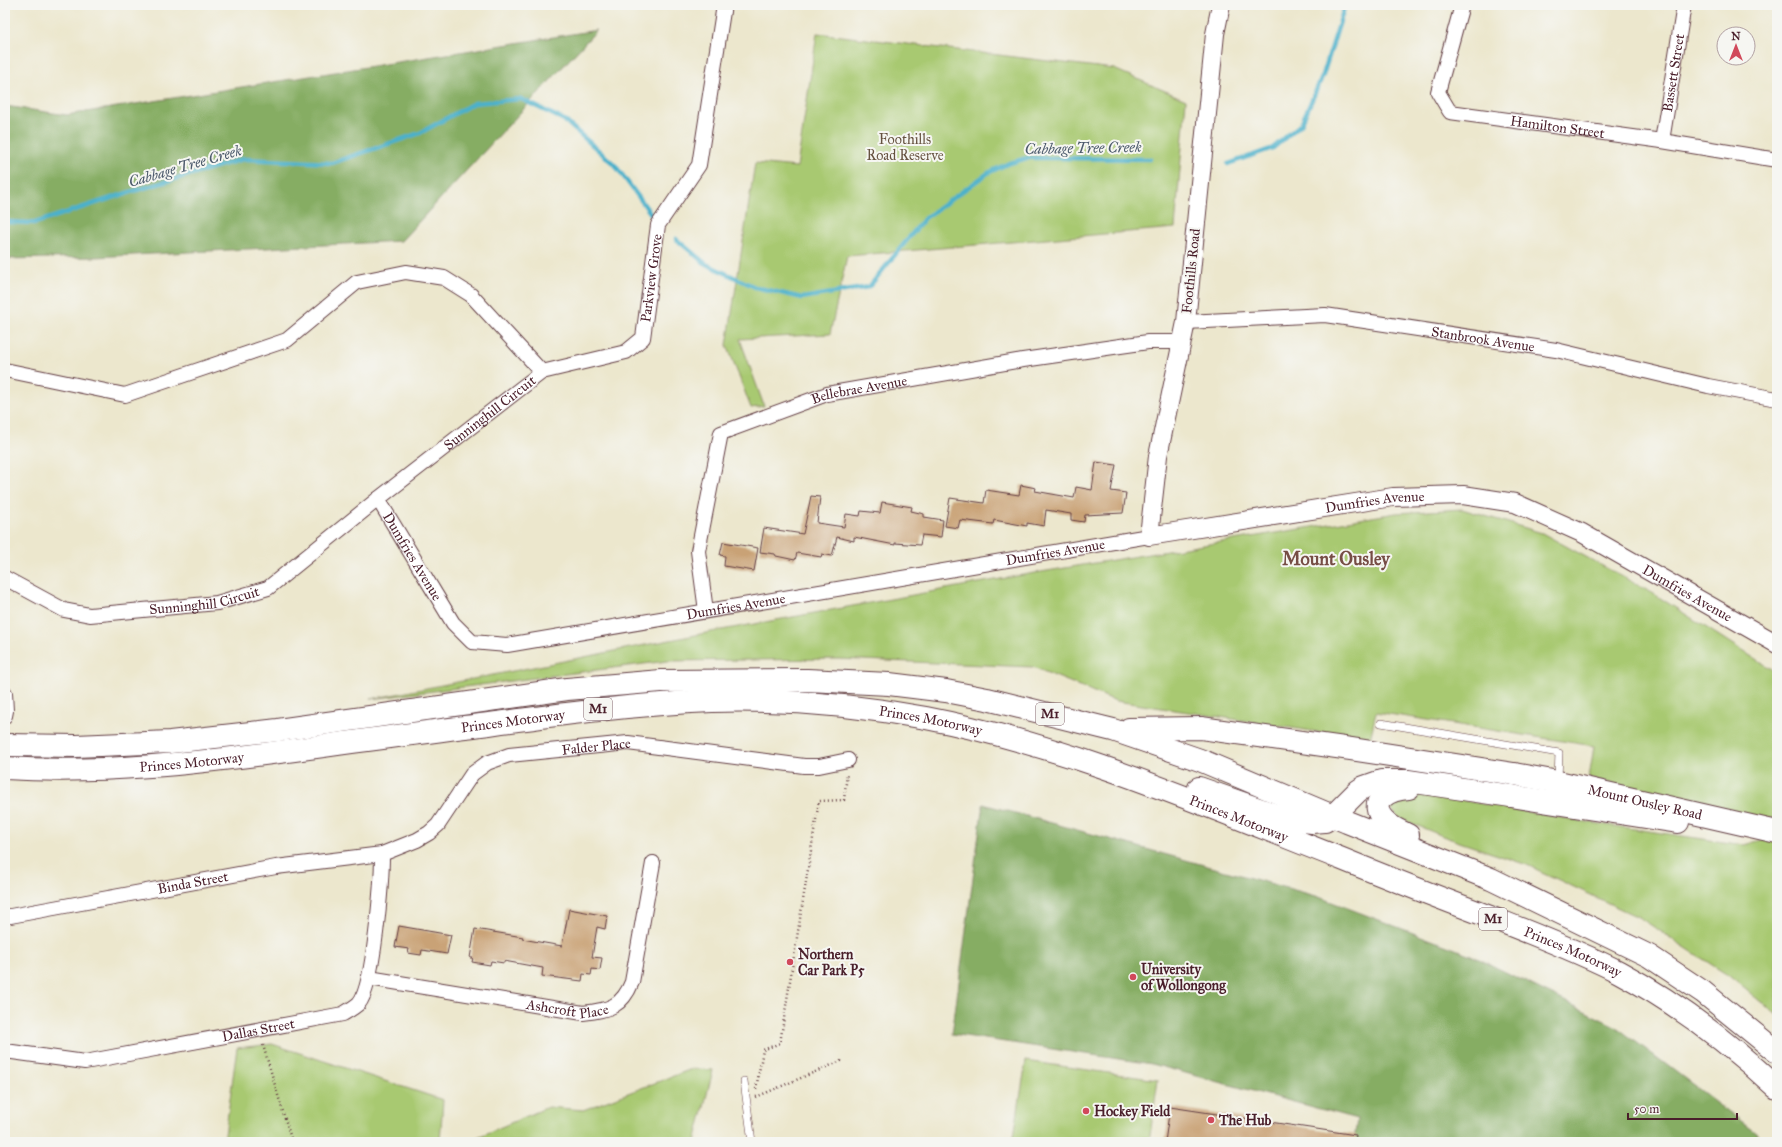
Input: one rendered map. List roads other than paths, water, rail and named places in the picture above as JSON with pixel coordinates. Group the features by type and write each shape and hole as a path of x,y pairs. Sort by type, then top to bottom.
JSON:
{"main road":[{"name":"Princes Motorway","path":"5,745 76,746 170,742 278,730 567,689 661,681 808,680 889,684 946,691 987,699 1113,730 1200,760 1333,816 1491,879 1649,956 1703,992 1777,1052"},
{"name":"Princes Motorway","path":"5,768 36,770 160,766 629,705 717,701 786,702 854,707 926,718 977,730 1085,761 1141,781 1588,957 1622,974 1700,1024 1747,1060 1777,1088"},
{"path":"854,707 937,713 970,719 1035,735 1109,757 1287,819 1300,822 1325,820 1333,816 1358,791 1364,787 1382,781 1408,781 1511,796"},
{"name":"Mount Ousley Road","path":"1113,730 1201,728 1359,750 1514,774 1556,792 1668,821 1777,832"},
{"path":"1511,796 1470,795 1423,789 1401,789 1386,793 1382,797 1378,807 1381,817 1385,822 1398,830 1543,894 1587,911 1611,924 1648,947 1703,992"},
{"name":"Mount Ousley Road","path":"1511,796 1556,792"}],"street":[{"name":"Parkview Grove","path":"542,372 626,352 643,338 658,225 699,165 724,5"},
{"name":"Foothills Road","path":"1149,536 1158,456 1186,322 1215,34 1221,5"},
{"name":"Hamilton Street","path":"1462,5 1438,92 1450,112 1662,141 1777,160"},
{"name":"Bassett Street","path":"1662,141 1684,5"},
{"name":"Sunninghill Circuit","path":"5,370 125,395 287,340 357,282 406,272 444,278 471,295 542,372 378,499 268,588 217,603 90,616 64,610 5,578"},
{"name":"Stanbrook Avenue","path":"1186,322 1325,315 1556,350 1708,386 1777,399"},
{"name":"Bellebrae Avenue","path":"706,611 698,551 721,433 827,394 1031,358 1148,342 1182,342"},
{"name":"Dumfries Avenue","path":"378,499 453,623 472,642 507,646 1149,536 1393,496 1463,495 1515,503 1582,533 1777,644"},
{"path":"5,693 5,716"},
{"name":"Falder Place","path":"382,854 417,840 429,833 438,825 472,774 487,764 509,756 628,743 804,766 819,766 848,760"},
{"name":"Binda Street","path":"5,917 276,867 382,854"},
{"name":"Dallas Street","path":"5,1051 85,1062 343,1014 359,1003 369,978 382,875 382,854"},
{"name":"Ashcroft Place","path":"369,978 583,1013 602,1011 617,1005 627,994 632,982 653,863"}],"lane":[{"path":"1381,723 1559,753 1556,792"},
{"path":"744,1081 752,1142"}],"waterway":[{"name":"Cabbage Tree Creek","path":"1228,164 1273,148 1301,124 1323,75 1345,5"},
{"name":"Cabbage Tree Creek","path":"5,222 35,223 127,193 243,159 332,163 420,133 474,103 521,99 564,120 615,165 651,214"},
{"name":"Cabbage Tree Creek","path":"676,239 706,264 755,287 802,298 869,287 925,218 988,173 1007,164 1027,158 1150,159"}],"place":[{"name":"Northern Car Park P5","path":"790,962"},
{"name":"University of Wollongong","path":"1133,977"},
{"name":"Hockey Field","path":"1086,1111"},
{"name":"The Hub","path":"1211,1120"}],"district":[{"name":"Mount Ousley","path":"1336,559"}],"park label":[{"name":"Foothills Road Reserve","path":"905,148"}]}
